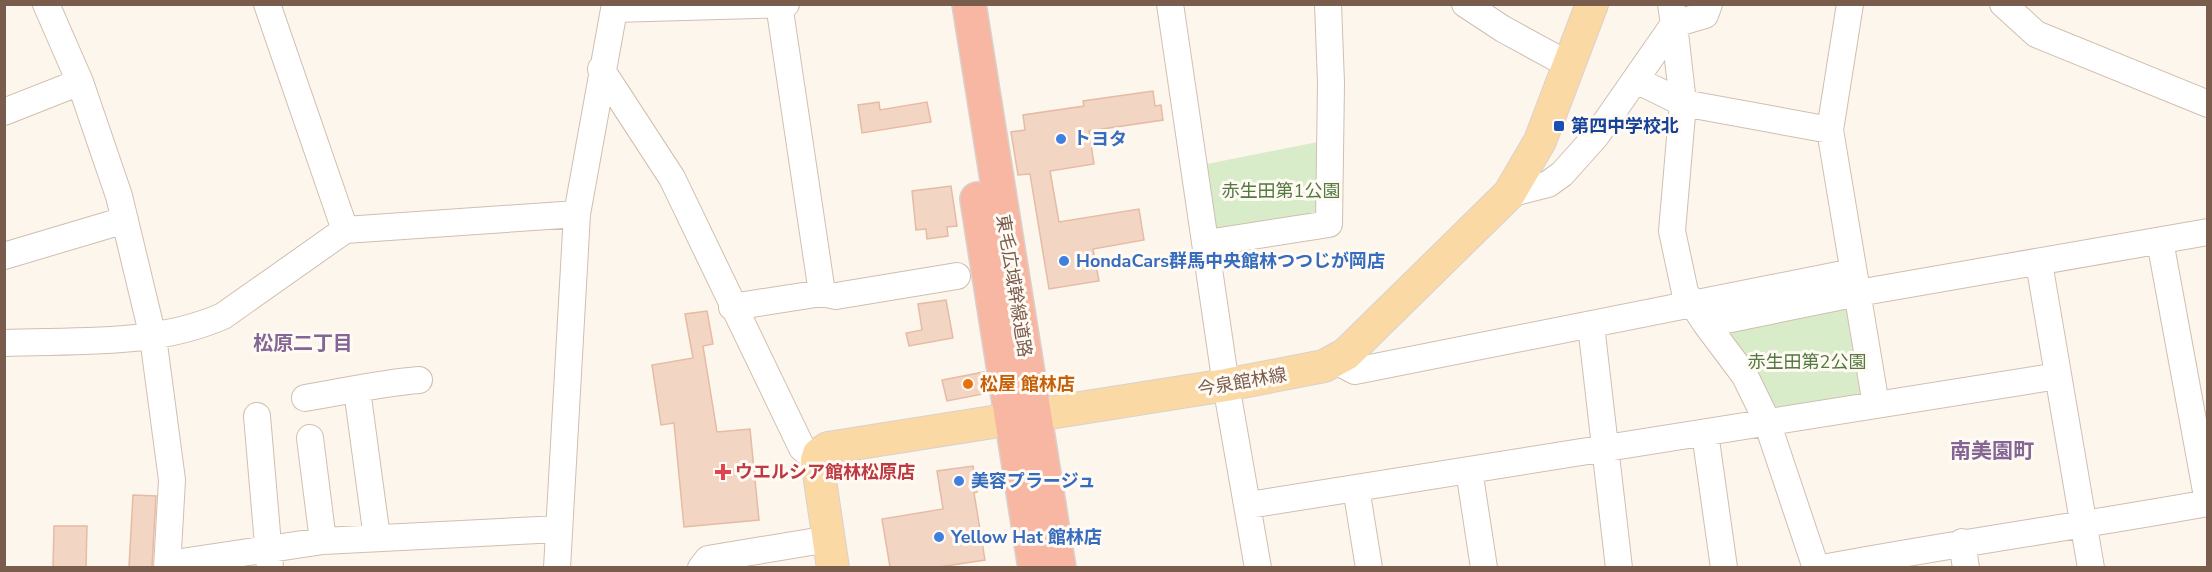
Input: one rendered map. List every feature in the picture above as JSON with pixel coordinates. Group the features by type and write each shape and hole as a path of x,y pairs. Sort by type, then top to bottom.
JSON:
{"highway":[{"name":"東毛広域幹線道路","path":"948,4 1023,419 1059,567"},
{"name":"東毛広域幹線道路","path":"969,4 1023,419 1035,567"}],"main road":[{"name":"今泉館林線","path":"817,460 819,454 828,448 1023,419 1226,385 1311,370 1336,362 1359,343 1509,194 1540,141 1592,4"},
{"path":"817,460 831,553"}],"street":[{"path":"46,4 80,82 125,220 153,337 172,480 167,566 269,558 323,541 559,529"},
{"path":"267,4 345,230"},
{"path":"1170,4 1207,243 1226,385 1258,567"},
{"path":"1207,243 1329,224 1331,83 1328,4"},
{"path":"1465,4 1503,29 1569,65"},
{"path":"1673,14 1705,15 1709,4"},
{"path":"1850,4 1830,130 1876,405"},
{"path":"2003,4 2036,34 2208,104"},
{"path":"557,567 578,214 601,69 614,7 782,5 822,293"},
{"path":"1509,194 1548,184 1562,174 1596,136 1636,80 1673,14"},
{"path":"1673,14 1683,103 1672,231 1685,291 1745,376 1768,423 1816,567"},
{"path":"601,69 672,178 732,307 802,448 817,460"},
{"path":"1636,80 1683,103 1830,130"},
{"path":"4,112 80,82"},
{"path":"4,343 153,337 202,325 223,316 345,230 578,214"},
{"path":"4,256 125,220"},
{"path":"1336,362 1355,371 1591,325 1700,315 1856,283 2039,263 2208,232"},
{"path":"1823,567 1962,542 2083,525 2208,502 2160,241"},
{"path":"2039,263 2091,567"},
{"path":"732,307 822,293 836,296 957,276"},
{"path":"1591,325 1619,567"},
{"path":"1249,506 2058,376"},
{"path":"305,398 357,390 383,382 419,380"},
{"path":"357,390 377,538"},
{"path":"257,416 269,558"},
{"path":"1705,433 1724,567"},
{"path":"310,438 323,541"},
{"path":"1469,470 1484,567"},
{"path":"1356,488 1369,567"},
{"path":"1962,542 1966,567"},
{"path":"701,567 708,560 831,553"}],"green space":[{"name":"赤生田第1公園","path":"1323,141 1329,224 1213,242 1202,165"},
{"name":"赤生田第2公園","path":"1843,307 1852,309 1872,403 1766,419 1709,324"}],"building":[{"path":"1153,91 1155,106 1161,105 1163,120 1089,131 1094,164 1050,171 1059,222 1139,209 1144,240 1093,249 1099,281 1049,289 1030,174 1018,175 1011,132 1025,130 1023,115 1084,106 1083,101"},
{"path":"879,102 880,110 927,102 931,122 862,133 858,105"},
{"path":"951,186 957,226 947,227 948,236 927,239 926,229 916,230 912,191"},
{"path":"946,300 953,338 909,346 906,333 922,330 918,304"},
{"path":"707,311 713,344 703,346 717,432 750,429 759,520 684,527 674,423 661,425 652,365 693,358 685,314"},
{"path":"984,372 988,393 947,401 942,380"},
{"path":"973,466 977,492 974,493 985,560 939,567 890,567 882,519 943,509 937,471"},
{"path":"133,495 156,496 152,567 129,567"},
{"path":"54,526 87,526 86,567 53,567"}],"place":[{"name":"第四中学校北","path":"1559,126"},
{"name":"トヨタ","path":"1061,139"},
{"name":"HondaCars群馬中央館林つつじが岡店","path":"1064,261"},
{"name":"松屋 館林店","path":"968,384"},
{"name":"ウエルシア館林松原店","path":"723,472"},
{"name":"美容プラージュ","path":"959,481"},
{"name":"Yellow Hat 館林店","path":"939,537"}],"district":[{"name":"松原二丁目","path":"303,343"},
{"name":"南美園町","path":"1992,451"}]}
